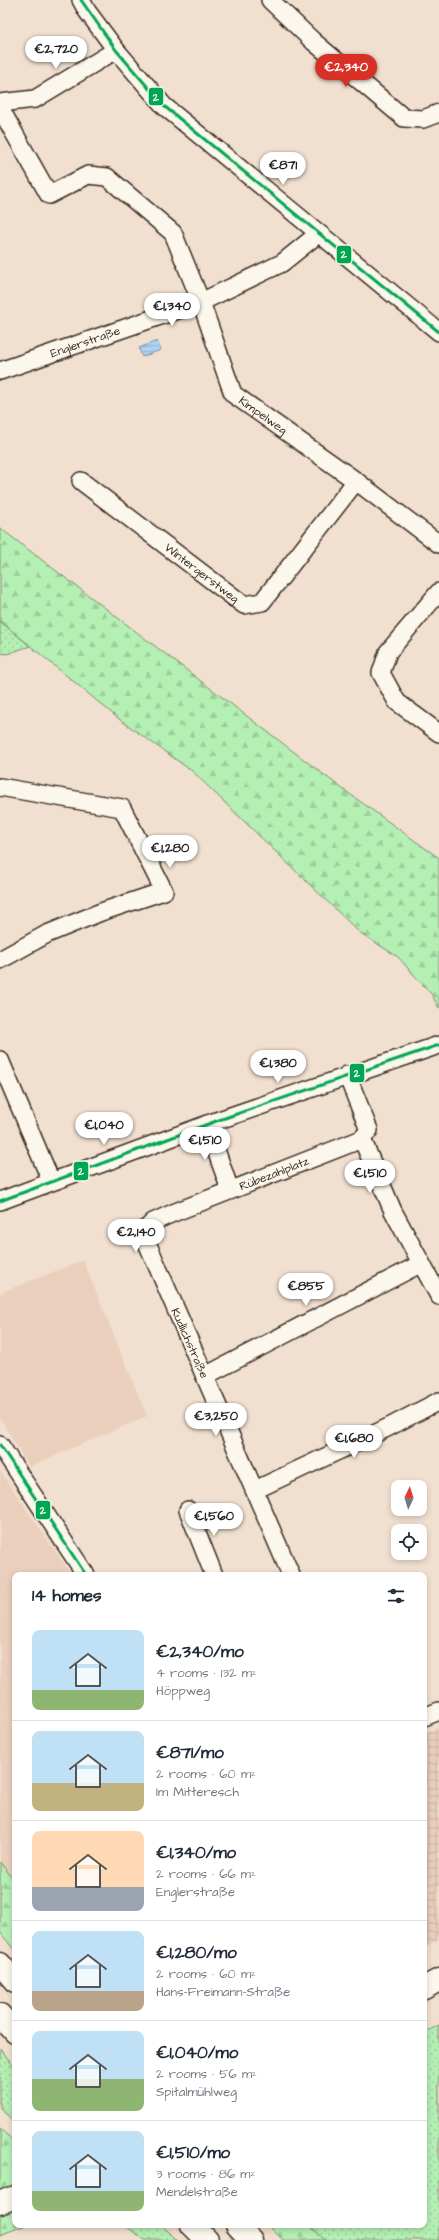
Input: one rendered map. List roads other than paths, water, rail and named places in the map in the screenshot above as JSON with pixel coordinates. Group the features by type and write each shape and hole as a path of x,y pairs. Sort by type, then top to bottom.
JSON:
{"main road":[{"path":"0,1964 12,1978"},
{"path":"427,1986 439,1980"},
{"path":"0,2015 12,2029"},
{"path":"0,2203 12,2198"},
{"path":"195,2228 207,2240"},
{"path":"240,2228 251,2240"}],"street":[{"path":"81,0 116,50 164,106 318,234 438,330"},
{"path":"270,0 314,42 404,118 423,119 439,113"},
{"path":"0,103 35,99 116,50"},
{"name":"Kimpelweg","path":"0,108 50,195 88,175 107,177 173,233 201,302 233,394 356,481 439,544"},
{"name":"Englerstraße","path":"0,371 201,302 282,263 318,234"},
{"name":"Wintergerstweg","path":"81,481 244,605 262,602 356,481"},
{"path":"439,592 388,652 381,673 397,702 439,733"},
{"path":"0,787 122,808 164,890 101,912 47,934 0,960"},
{"path":"0,1201 207,1124 347,1075 439,1045"},
{"path":"0,1060 51,1181"},
{"path":"347,1075 369,1130 362,1139 393,1211 420,1264 439,1296"},
{"name":"Rübezahlplatz","path":"207,1124 230,1190"},
{"name":"Rübezahlplatz","path":"153,1222 230,1190 362,1139"},
{"name":"Kudlichstraße","path":"153,1222 146,1228 148,1245 290,1572"},
{"path":"205,1376 420,1264"},
{"path":"255,1490 389,1427 439,1401"},
{"path":"0,1445 84,1572"},
{"path":"188,1510 213,1572"},
{"path":"427,1716 439,1711"}],"water":[{"path":"157,341 161,350 142,357 139,348"}]}
